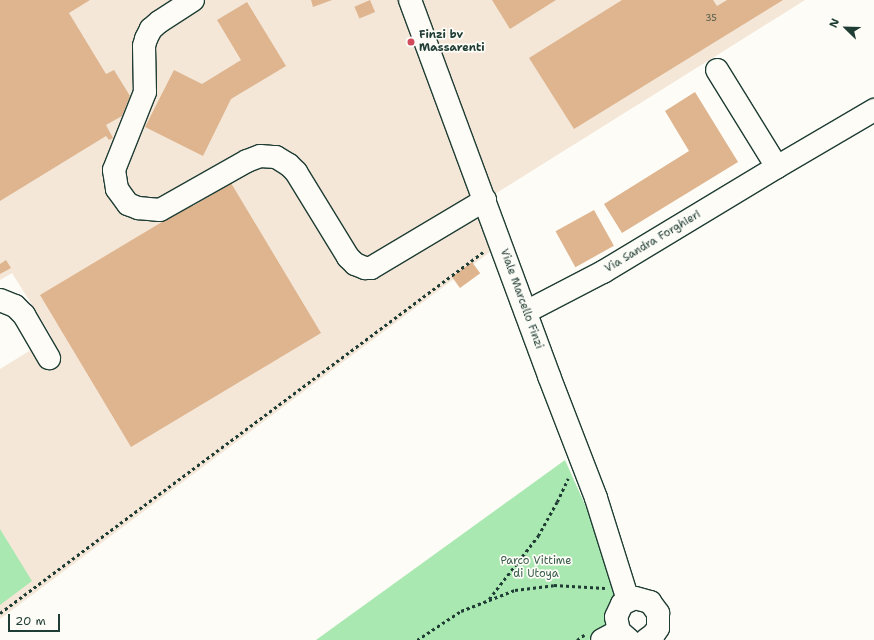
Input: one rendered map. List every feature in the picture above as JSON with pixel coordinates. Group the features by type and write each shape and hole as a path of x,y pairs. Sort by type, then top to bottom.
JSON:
{"street":[{"path":"193,0 159,22 151,29 146,39 144,46 145,92 114,170 117,189 128,204 138,208 160,210 247,161 260,156 276,157 289,165 296,172 348,257 355,264 364,268 371,268 485,200"},
{"name":"Viale Marcello Finzi","path":"410,0 596,498 619,595"},
{"path":"717,70 777,167"},
{"name":"Via Sandra Forghieri","path":"526,312 603,272 874,110"},
{"path":"0,300 15,306 24,315 49,358"},
{"path":"619,595 643,599 655,607 659,621 658,628 632,638 616,617 619,595"}],"path":[{"path":"0,612 499,240"},
{"path":"489,599 538,536 557,502 569,475"},
{"path":"417,640 461,611 515,590 554,585 589,586 619,595"}],"shaded area":[{"path":"0,0 805,0 495,194 490,252 0,619 0,369 52,337 12,273 0,280"}],"green space":[{"name":"Parco Vittime di Utoya","path":"565,460 624,592 607,625 589,640 316,640"},
{"path":"0,529 32,581 0,605"}],"building":[{"path":"0,0 90,0 69,13 106,74 114,70 130,96 122,116 106,125 113,138 109,140 106,136 0,201"},
{"path":"311,0 332,0 313,7"},
{"path":"370,0 375,12 359,19 354,7"},
{"path":"492,0 556,0 510,29"},
{"path":"622,0 713,0 717,6 727,0 783,0 574,129 529,58"},
{"path":"247,2 286,66 231,99 203,156 145,127 174,70 202,84 241,60 217,20"},
{"path":"695,92 738,162 622,233 604,204 689,151 665,111"},
{"path":"231,183 321,333 131,447 40,295 192,204 193,206"},
{"path":"594,210 614,246 575,267 556,231"},
{"path":"6,260 11,268 0,274 0,264"},
{"path":"472,262 480,273 460,288 452,277"}],"place":[{"name":"Finzi bv Massarenti","path":"411,42"}]}
